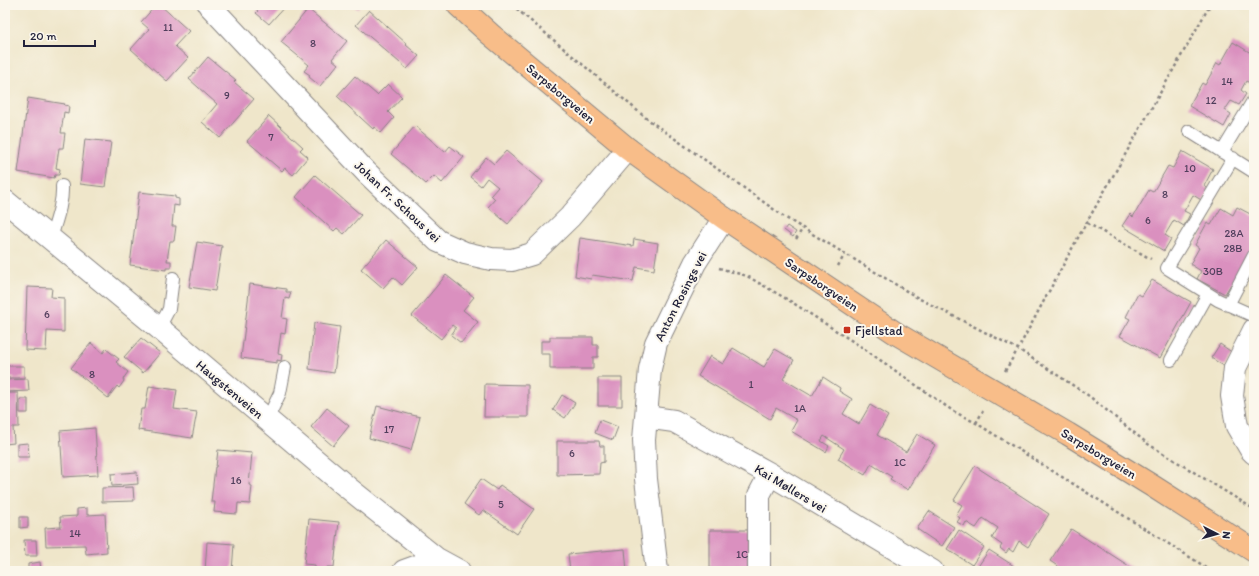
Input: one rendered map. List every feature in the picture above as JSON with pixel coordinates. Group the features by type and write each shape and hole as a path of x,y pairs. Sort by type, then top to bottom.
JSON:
{"highway":[{"name":"Sarpsborgveien","path":"458,5 490,34 628,150 724,218 897,334 1068,434 1254,551"}],"street":[{"name":"Johan Fr. Schous vei","path":"209,5 366,172 438,241 465,253 491,259 512,260 532,254 570,217 628,150"},
{"name":"Haugstenveien","path":"5,201 347,487 437,559 459,571"},
{"name":"Anton Rosings vei","path":"658,571 646,479 644,440 650,369 656,343 695,263 724,218"},
{"path":"1254,330 1235,368 1232,396 1237,426 1254,453"},
{"name":"Kai Møllers vei","path":"646,417 674,420 770,474 932,571"},
{"path":"759,571 759,495 770,474"},
{"path":"404,571 437,559"}],"lane":[{"path":"1222,152 1254,99"},
{"path":"1189,131 1254,172"},
{"path":"1233,158 1167,268 1218,300 1254,316"},
{"path":"51,238 57,219 62,186"},
{"path":"1228,305 1254,255"},
{"path":"158,328 169,309 173,278"},
{"path":"1171,360 1208,294"},
{"path":"267,420 280,393 285,367"}],"path":[{"path":"512,5 646,118 786,218 918,298 1018,349 1089,396 1148,444 1254,509"},
{"path":"1003,374 1210,5"},
{"path":"1087,223 1167,268"},
{"path":"795,241 802,228"},
{"path":"838,267 846,254"},
{"path":"695,263 747,276 790,301 863,348 953,411 976,423 1212,571"},
{"path":"976,423 986,405"}],"building":[{"path":"156,5 160,5 189,31 175,46 188,58 167,81 131,49 149,29 141,22"},
{"path":"252,5 286,5 269,24 256,13 258,11"},
{"path":"352,5 361,5 358,9"},
{"path":"308,9 347,41 332,59 338,64 320,86 304,71 309,65 281,42"},
{"path":"369,10 419,56 407,69 356,25"},
{"path":"1233,42 1254,55 1254,85 1246,81 1241,90 1246,94 1239,105 1231,101 1225,110 1231,114 1224,127 1189,106 1202,83 1205,85 1217,63 1220,65"},
{"path":"208,57 236,80 234,82 254,99 220,138 202,122 217,104 189,79"},
{"path":"355,76 377,95 388,84 402,97 388,112 394,118 381,133 374,127 373,129 337,96"},
{"path":"28,98 69,106 68,113 64,112 61,133 65,133 63,148 59,148 56,168 60,169 59,175 55,175 54,178 18,172"},
{"path":"269,116 303,147 300,150 308,157 293,175 285,168 282,171 247,141"},
{"path":"415,126 445,152 450,146 464,157 442,183 434,176 426,184 391,154"},
{"path":"85,139 111,142 105,187 80,184"},
{"path":"506,151 543,182 508,224 488,207 495,199 491,195 498,187 487,178 481,186 470,177 486,157 494,164"},
{"path":"1182,151 1213,169 1204,186 1210,190 1203,201 1193,195 1184,211 1190,214 1184,226 1174,220 1165,235 1171,239 1164,251 1122,226 1130,214 1133,217 1149,190 1153,192 1168,166 1173,168"},
{"path":"315,175 361,215 344,234 337,228 334,231 296,197"},
{"path":"139,192 175,196 175,198 179,199 179,206 174,205 172,226 176,226 174,241 170,241 167,261 171,261 171,268 166,268 166,270 130,265"},
{"path":"1237,207 1254,216 1254,245 1225,294 1197,279 1201,271 1190,264 1199,248 1195,245 1207,223 1211,225 1221,208 1233,215"},
{"path":"787,226 796,232 793,237 784,230"},
{"path":"580,238 633,246 634,239 658,243 654,270 636,267 633,281 592,275 591,279 575,276"},
{"path":"386,240 418,267 402,285 393,277 383,288 361,269"},
{"path":"197,242 222,246 215,291 189,287"},
{"path":"446,275 474,297 463,310 478,322 461,343 451,335 456,328 452,325 441,339 412,316"},
{"path":"1152,280 1191,302 1160,358 1120,336 1130,319 1126,317 1138,294 1142,296"},
{"path":"250,284 286,289 286,292 291,292 289,299 285,298 282,318 287,319 285,334 281,333 278,354 282,355 281,361 277,360 277,363 241,358"},
{"path":"27,287 52,288 51,297 64,298 64,332 47,331 46,351 25,350"},
{"path":"314,323 340,327 334,373 309,369"},
{"path":"550,337 593,337 593,345 598,345 598,357 593,357 593,369 550,369 550,354 541,354 541,341 550,341"},
{"path":"141,338 160,353 143,373 124,357"},
{"path":"91,343 103,353 106,349 119,359 116,362 128,372 119,388 117,386 108,398 71,368"},
{"path":"1220,344 1233,353 1224,366 1211,358"},
{"path":"733,348 764,367 775,349 794,360 783,379 812,396 823,377 840,388 839,391 852,399 843,414 859,424 870,405 888,416 877,435 906,452 917,434 935,445 908,490 890,479 892,477 871,464 865,475 838,459 844,449 824,436 821,441 829,446 826,452 791,431 797,420 776,408 770,419 698,376 710,356 723,364"},
{"path":"5,366 24,366 24,378 5,378"},
{"path":"598,378 622,378 622,406 598,406"},
{"path":"28,379 29,391 7,392 6,380"},
{"path":"485,384 528,385 528,417 484,417"},
{"path":"149,386 177,390 174,409 197,412 192,438 138,430 141,409 145,409"},
{"path":"5,393 18,393 19,427 13,427 14,443 5,444"},
{"path":"562,395 575,403 565,418 553,410"},
{"path":"20,399 28,399 28,413 20,413"},
{"path":"377,406 420,417 411,450 369,438"},
{"path":"327,408 349,426 333,446 311,427"},
{"path":"600,420 618,427 613,440 595,433"},
{"path":"95,428 98,475 63,477 60,431"},
{"path":"557,441 599,441 600,446 604,446 604,462 600,463 599,474 557,475"},
{"path":"28,443 29,457 17,457 17,444"},
{"path":"218,450 252,453 249,485 252,486 250,504 238,503 237,514 214,512 215,502 211,502"},
{"path":"975,466 1049,514 1028,547 1019,541 1013,552 1009,549 1006,553 1000,548 1002,545 992,538 998,528 983,518 976,528 966,522 964,526 957,522 960,518 956,515 962,505 954,500"},
{"path":"137,472 138,484 112,486 111,474"},
{"path":"481,479 497,490 500,485 534,509 517,534 483,510 479,515 464,504"},
{"path":"133,487 134,501 102,502 102,488"},
{"path":"5,497 8,497 8,519 5,519"},
{"path":"87,508 87,515 105,514 107,552 86,554 85,545 46,546 45,528 61,527 60,517 77,516 77,509"},
{"path":"929,511 954,527 942,546 917,529"},
{"path":"20,517 28,517 28,527 20,528"},
{"path":"309,519 339,522 334,567 327,567 327,571 315,569 315,565 304,564"},
{"path":"1071,529 1137,571 1056,571 1059,567 1050,561"},
{"path":"710,530 750,530 750,571 710,571"},
{"path":"959,530 984,547 972,565 947,549"},
{"path":"24,540 36,540 37,556 25,556"},
{"path":"207,542 234,544 232,571 205,571"},
{"path":"625,549 627,571 570,571 568,554"},
{"path":"989,550 1014,566 1011,571 982,571 977,568"},
{"path":"40,562 41,571 28,571 28,564"}],"place":[{"name":"Fjellstad","path":"847,330"}]}
